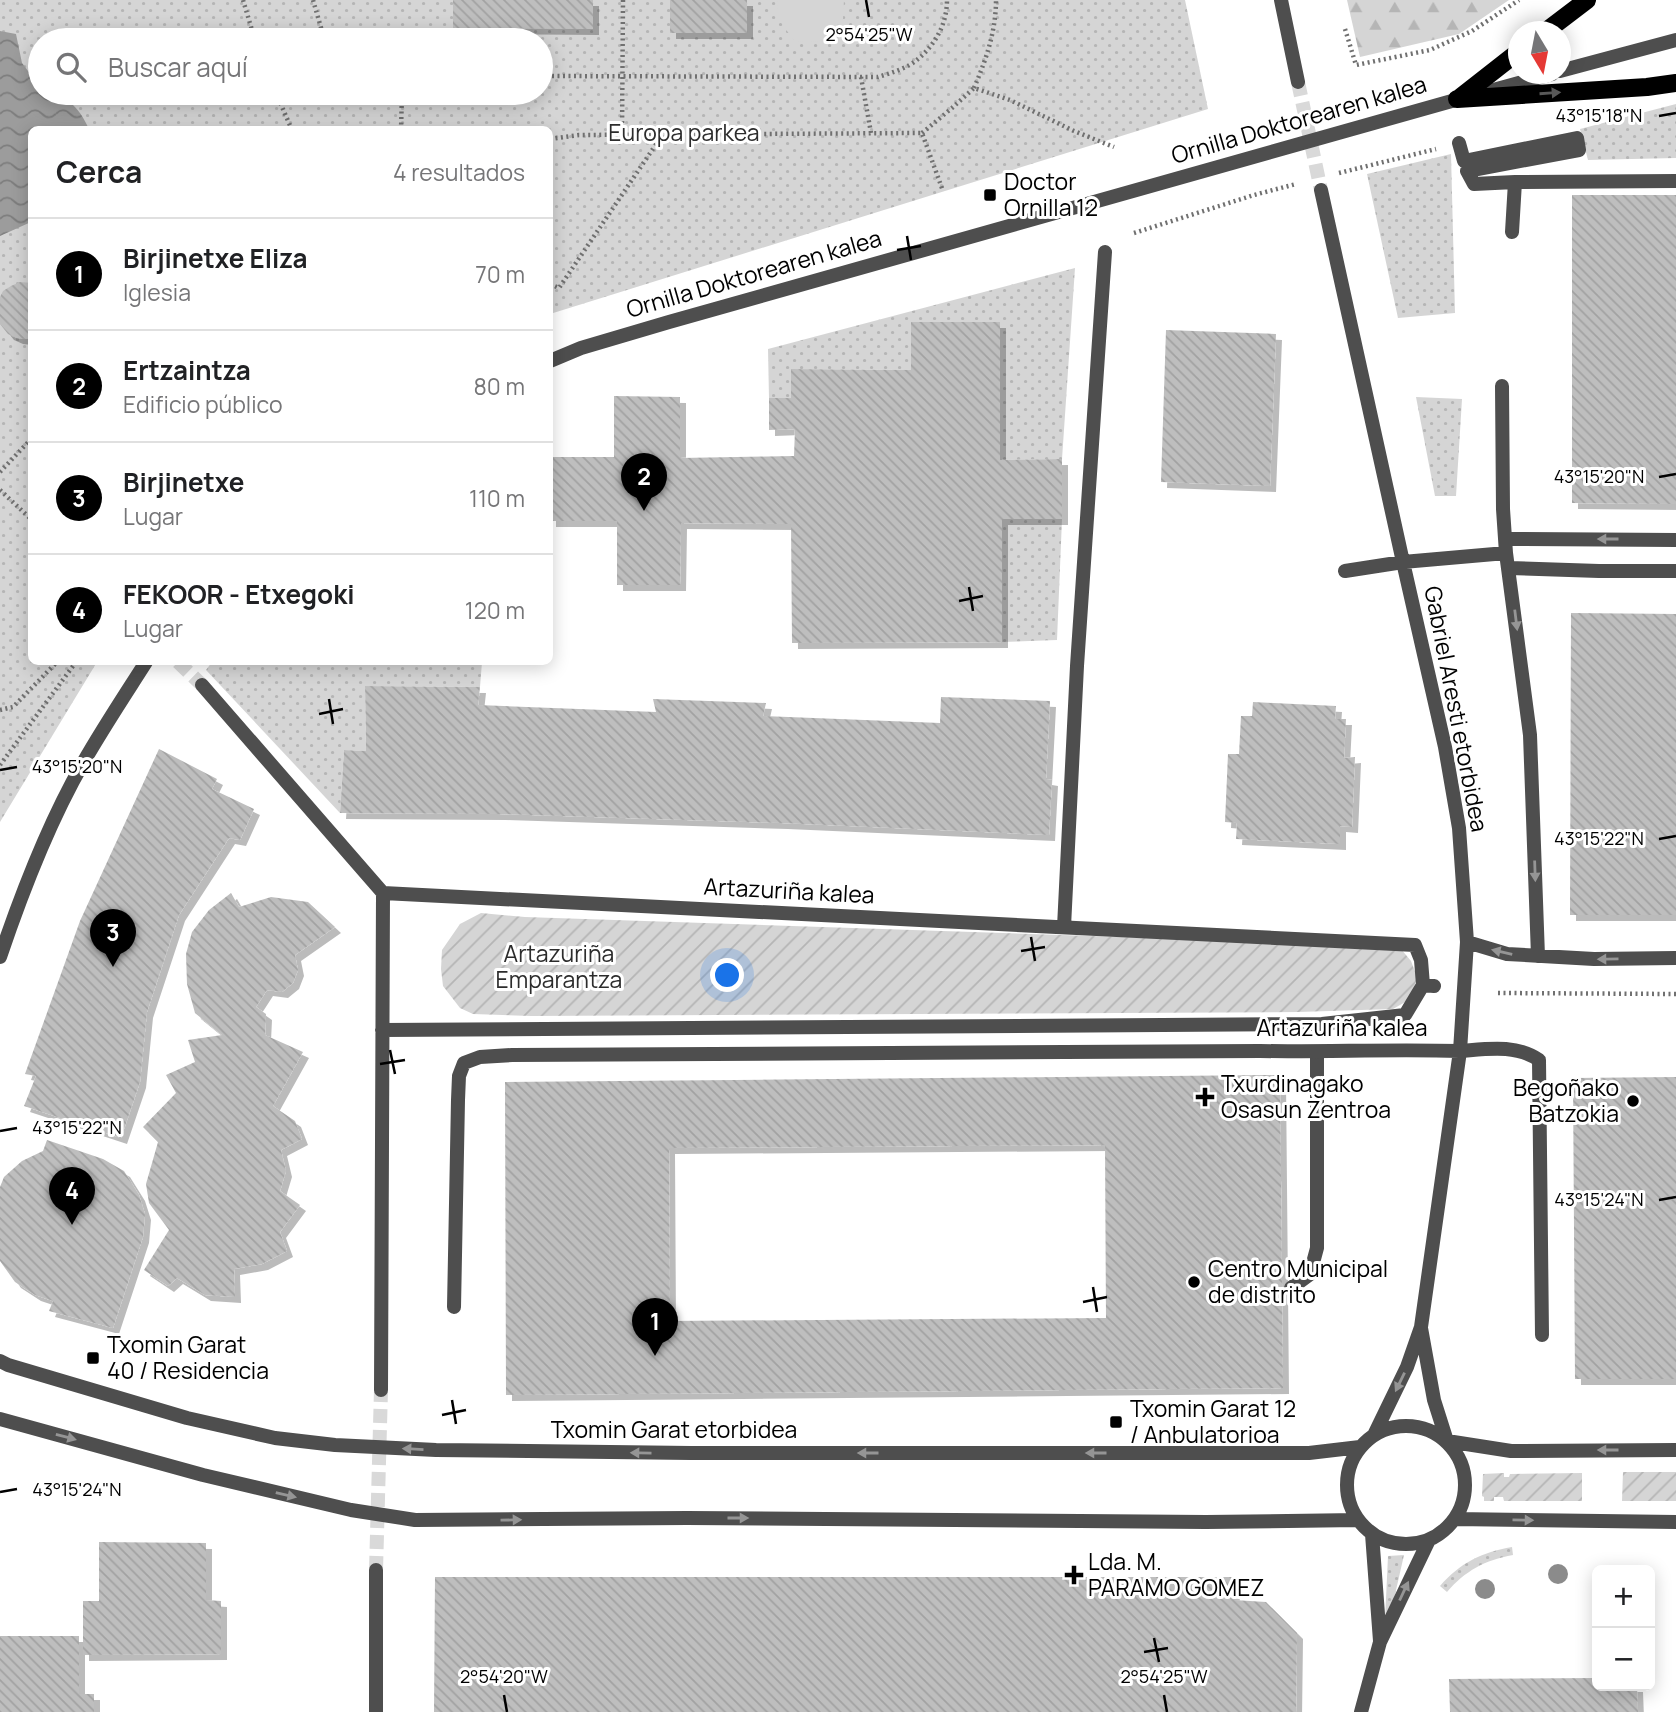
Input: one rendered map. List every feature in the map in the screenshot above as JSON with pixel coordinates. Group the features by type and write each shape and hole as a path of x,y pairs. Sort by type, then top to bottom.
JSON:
{"main road":[{"path":"1559,21 1587,0"},
{"path":"1457,100 1508,60"},
{"path":"1457,100 1676,83"}],"street":[{"path":"1281,0 1298,82"},
{"path":"1571,68 1676,40"},
{"name":"Ornilla Doktorearen kalea","path":"553,360 580,348 669,322 1515,84"},
{"path":"1459,143 1464,161 1577,138 1579,149 1467,171 1474,184 1676,181"},
{"path":"1512,232 1516,182"},
{"name":"Gabriel Aresti etorbidea","path":"1321,190 1445,747 1459,828 1467,942 1460,1051 1421,1327"},
{"path":"1064,927 1077,666 1105,252"},
{"path":"1502,386 1505,546 1530,734 1538,956"},
{"path":"1345,571 1505,546 1676,540"},
{"path":"1509,568 1676,571"},
{"path":"0,957 47,836 82,764 144,665"},
{"path":"202,685 383,893 381,1390"},
{"name":"Artazuriña kalea","path":"382,1030 1322,1024 1405,1015 1428,986 1415,945 383,893"},
{"path":"1467,942 1507,954 1594,959 1676,958"},
{"name":"Artazuriña kalea","path":"454,1307 459,1076 464,1063 480,1058 526,1054 1317,1052 1502,1048 1531,1054 1539,1060 1542,1335"},
{"path":"1291,1289 1310,1274 1317,1248 1317,1052"},
{"path":"1374,1434 1392,1427 1411,1425 1430,1430 1447,1441 1457,1454 1464,1470 1466,1487 1463,1504 1455,1519 1443,1532 1429,1540 1409,1544 1390,1542 1372,1534 1358,1520 1349,1503 1346,1484 1350,1464 1360,1447 1374,1434 1407,1367 1421,1327"},
{"path":"1421,1327 1434,1400 1447,1441"},
{"name":"Txomin Garat etorbidea","path":"0,1361 84,1389 187,1418 275,1438 335,1445 436,1450 691,1454 1309,1453 1360,1447"},
{"path":"0,1419 216,1478 351,1510 415,1520 1358,1520"},
{"path":"1447,1441 1511,1451 1676,1450"},
{"path":"1455,1519 1676,1522"},
{"path":"1372,1534 1380,1642"},
{"path":"1361,1712 1380,1642 1429,1540"},
{"path":"376,1570 376,1712"}],"path":[{"path":"243,0 251,28"},
{"path":"313,0 321,28"},
{"path":"622,134 623,0"},
{"path":"553,76 878,78 918,59 937,38 943,25 947,0"},
{"path":"553,139 579,135 664,133 922,133 974,88 986,59 996,14 996,0"},
{"path":"1345,29 1356,65 1430,50 1472,31 1519,0"},
{"path":"861,77 871,133"},
{"path":"974,88 1010,100 1114,147"},
{"path":"281,105 290,126"},
{"path":"401,126 402,105"},
{"path":"553,286 559,288 664,133"},
{"path":"922,133 943,191"},
{"path":"0,472 28,442"},
{"path":"0,490 28,516"},
{"path":"0,710 13,707 54,665"},
{"path":"0,765 74,665"},
{"path":"1498,993 1676,993"}],"green space":[{"name":"Europa parkea","path":"0,0 1185,0 1208,109 553,313 553,126 28,126 28,665 95,665 0,822"},
{"path":"777,0 844,0 843,19 822,42 794,41 778,18"},
{"path":"1347,0 1509,0 1459,34 1360,57"},
{"path":"1676,104 1676,158 1588,160 1580,129"},
{"path":"1451,154 1455,313 1398,318 1367,174"},
{"path":"1075,268 1062,459 1000,460 999,322 911,322 911,370 791,369 791,398 769,398 768,349"},
{"path":"1416,397 1462,399 1456,496 1435,496"},
{"path":"1002,519 1062,519 1057,640 1002,642"},
{"path":"210,665 482,665 480,687 365,686 366,751 344,750 340,813 206,670"},
{"name":"Artazuriña Emparantza","path":"481,913 525,917 1304,943 1401,949 1411,961 1417,977 1407,1001 1393,1009 1298,1012 531,1016 473,1014 460,1008 443,986 442,950 460,924"},
{"path":"1623,1472 1676,1472 1676,1501 1622,1501"},
{"path":"1504,1473 1504,1477 1509,1477 1510,1474 1582,1473 1582,1501 1504,1501 1503,1497 1494,1497 1494,1501 1484,1501 1483,1474"},
{"path":"1512,1547 1513,1555 1476,1568 1447,1592 1440,1586 1455,1571 1472,1560"},
{"path":"1404,1555 1389,1621 1385,1620 1388,1556"}],"water":[{"path":"0,31 16,34 22,63 28,71 28,105 72,105 87,126 28,126 28,223 0,236"}],"building":[{"path":"453,0 593,0 593,29 453,28"},
{"path":"670,0 747,0 747,33 670,33"},
{"path":"1572,195 1676,195 1676,504 1572,503"},
{"path":"20,282 28,283 28,339 8,334 0,324 0,297 3,291"},
{"path":"911,322 1000,322 1000,460 1062,459 1062,519 1002,519 1002,642 792,643 791,524 681,523 680,585 617,585 617,521 553,521 553,457 614,457 614,396 680,397 680,458 794,456 795,429 769,430 769,398 791,398 791,369 911,370"},
{"path":"1166,330 1276,334 1270,486 1161,482"},
{"path":"1571,613 1676,614 1676,915 1570,915"},
{"path":"365,686 480,687 478,705 656,712 653,699 766,703 763,716 940,723 941,697 1050,701 1046,779 1052,780 1049,835 499,814 340,813 344,750 366,751"},
{"path":"1253,702 1336,706 1335,719 1346,719 1344,758 1355,757 1352,827 1340,826 1340,844 1236,839 1237,823 1225,822 1228,754 1239,754 1241,716 1252,716"},
{"path":"159,749 217,779 212,789 254,809 240,840 229,838 179,915 147,1012 140,1082 121,1138 24,1106 36,1076 25,1074 80,921"},
{"path":"231,893 239,907 271,897 308,902 335,927 295,955 298,970 293,983 282,992 267,990 256,1007 266,1014 265,1035 303,1052 273,1106 295,1121 302,1139 281,1150 286,1171 280,1191 300,1205 280,1232 287,1251 262,1264 234,1269 235,1297 205,1295 177,1278 168,1286 144,1270 169,1230 149,1203 146,1184 158,1142 143,1127 176,1093 166,1075 195,1062 188,1040 222,1035 195,1013 187,984 186,954 192,932 209,910"},
{"path":"1280,1075 1283,1388 506,1395 505,1082","holes":["1105,1145 1106,1318 670,1321 669,1148"]},
{"path":"1676,1077 1676,1379 1575,1379 1573,1078"},
{"path":"47,1140 103,1159 124,1171 139,1195 145,1214 143,1237 113,1328 49,1311 53,1301 35,1295 15,1282 0,1261 0,1187 4,1177 22,1161 43,1151"},
{"path":"99,1542 206,1543 206,1600 221,1601 221,1654 83,1655 83,1601 99,1601"},
{"path":"435,1577 1233,1577 1234,1600 1266,1602 1297,1633 1296,1712 434,1712"},
{"path":"0,1636 79,1636 79,1694 94,1694 94,1712 0,1712"},
{"path":"1592,1678 1592,1691 1637,1691 1638,1712 1450,1712 1449,1679"}],"tunnel":[{"path":"1298,82 1321,190"},
{"path":"181,665 202,685"},
{"path":"376,1570 381,1390"}],"place":[{"name":"Doctor Ornilla 12","path":"990,195"},
{"name":"Ertzaintza","path":"644,511"},
{"name":"Birjinetxe","path":"113,967"},
{"name":"Txurdinagako Osasun Zentroa","path":"1205,1097"},
{"name":"Begoñako Batzokia","path":"1633,1101"},
{"name":"FEKOOR - Etxegoki","path":"72,1225"},
{"name":"Centro Municipal de distrito","path":"1194,1282"},
{"name":"Birjinetxe Eliza","path":"655,1356"},
{"name":"Txomin Garat 40 / Residencia","path":"93,1358"},
{"name":"Txomin Garat 12 / Anbulatorioa","path":"1116,1422"},
{"name":"Lda. M. PARAMO GOMEZ","path":"1074,1575"}]}
